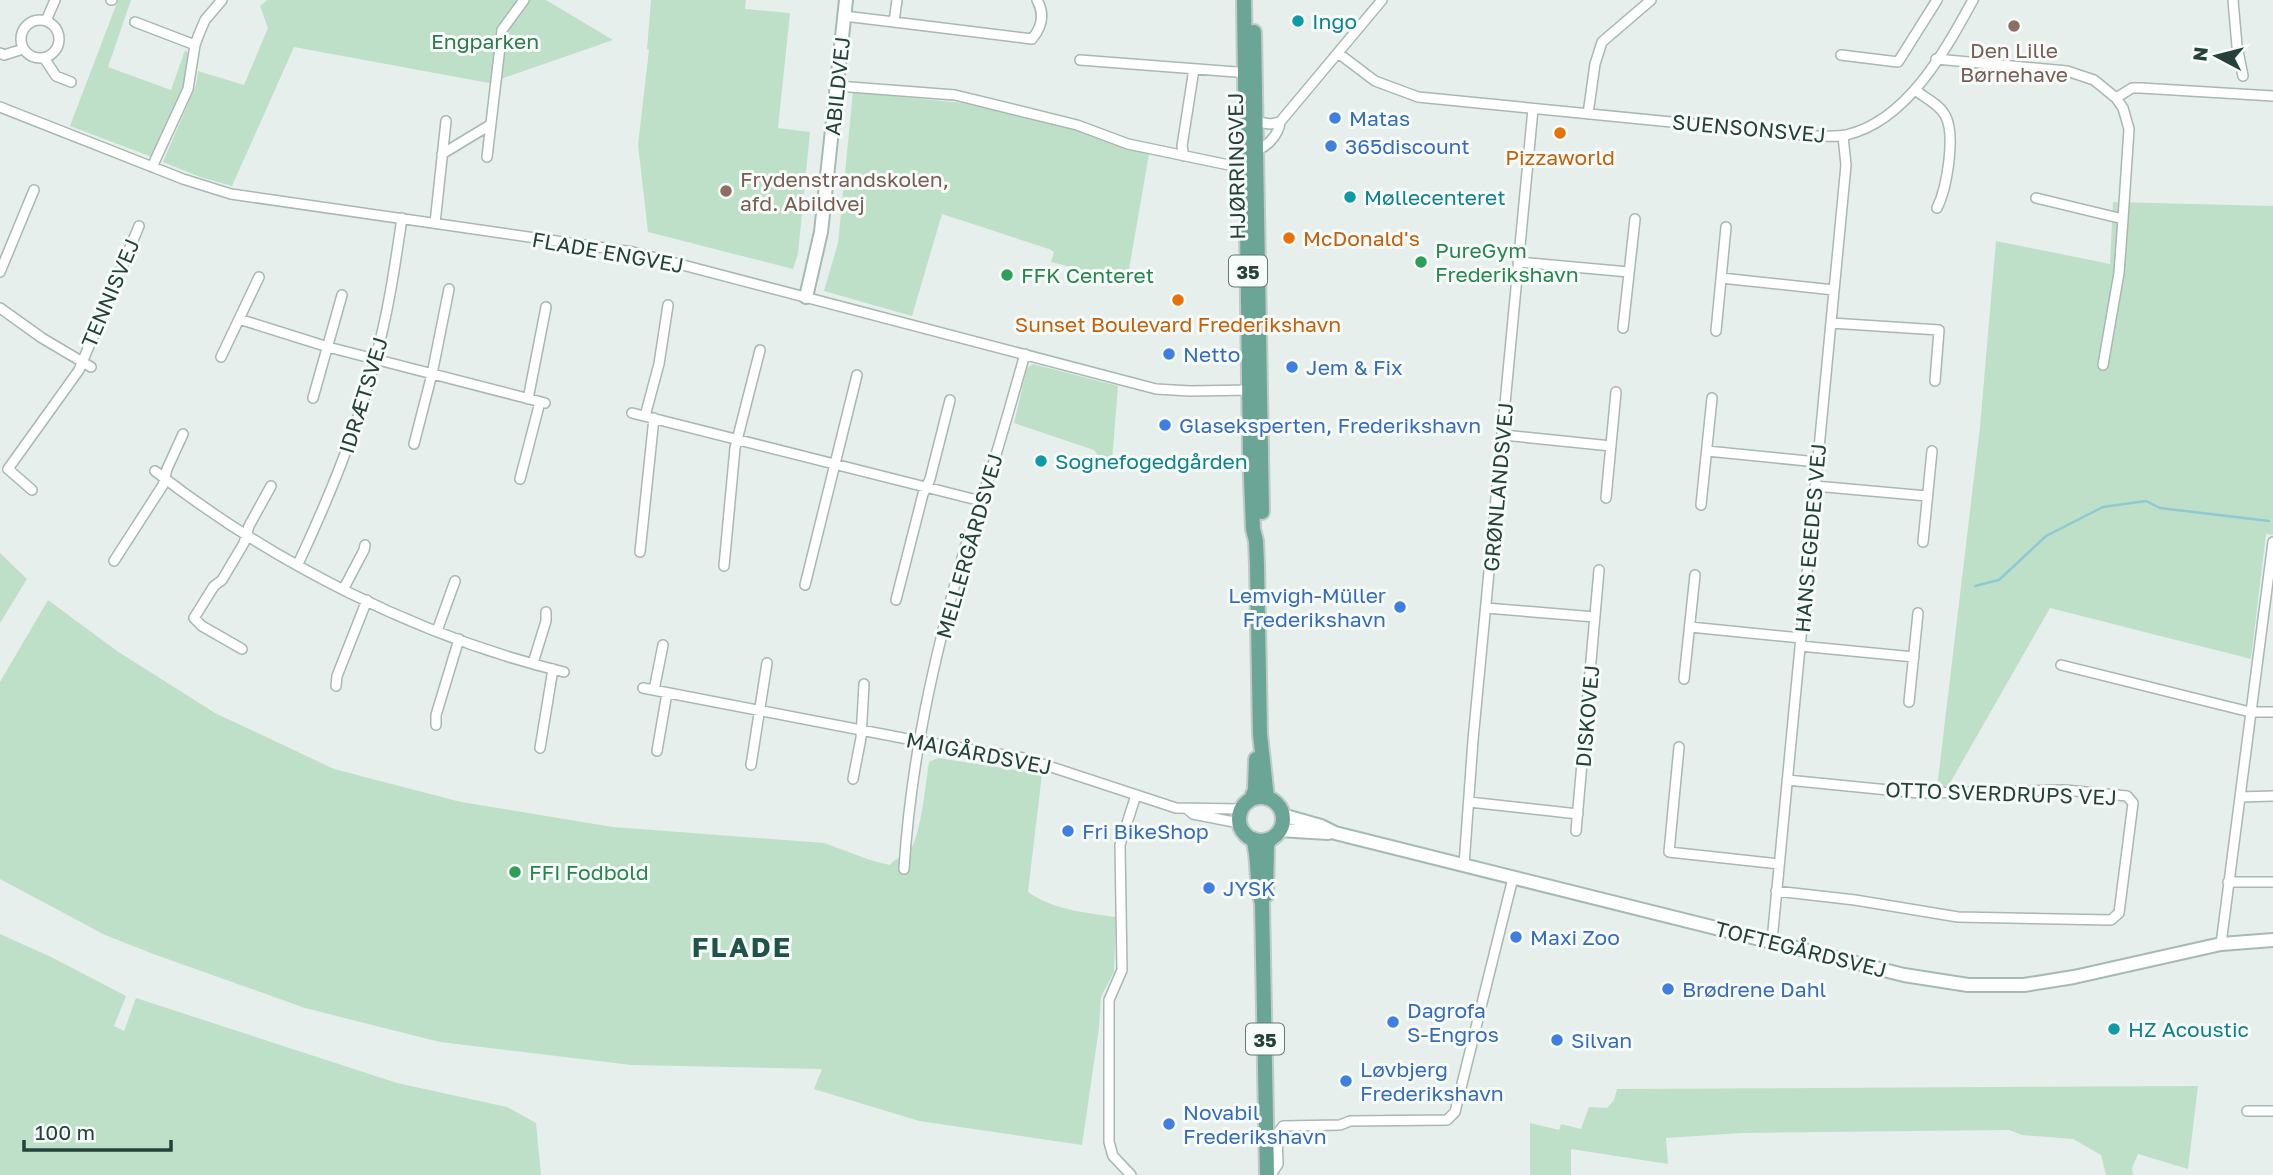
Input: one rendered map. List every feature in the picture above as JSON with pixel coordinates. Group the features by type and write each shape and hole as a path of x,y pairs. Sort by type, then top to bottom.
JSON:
{"main road":[{"name":"HJØRRINGVEJ","path":"1244,0 1252,151 1255,390 1253,529 1256,541 1260,734 1268,798"},
{"name":"HJØRRINGVEJ","path":"1250,74 1254,0"},
{"name":"HJØRRINGVEJ","path":"1244,810 1255,790 1260,734"},
{"path":"1268,798 1277,805 1277,828 1253,839 1247,836 1244,810 1268,798"},
{"name":"35","path":"1262,903 1266,895 1268,845 1277,828"},
{"name":"35","path":"1253,839 1262,903 1269,1175"}],"street":[{"path":"46,21 55,0"},
{"path":"152,167 188,89 195,45 205,20 222,0"},
{"path":"487,157 502,30 524,0"},
{"name":"ABILDVEJ","path":"806,297 821,232 846,0"},
{"path":"894,22 897,0"},
{"path":"844,16 1032,38 1038,31 1042,17 1037,0"},
{"path":"1251,121 1270,124 1280,122 1382,0"},
{"path":"1588,114 1595,64 1602,42 1651,0"},
{"path":"1841,55 1898,62 1937,0"},
{"name":"SUENSONSVEJ","path":"1338,53 1375,81 1408,95 1843,136 1886,118 1915,90 1973,0"},
{"path":"2232,0 2243,76"},
{"path":"34,20 46,21 56,28 59,40 54,52 44,58 32,57 23,49 20,38 25,27 34,20"},
{"path":"135,22 195,45"},
{"path":"0,53 4,55 23,49"},
{"path":"44,58 56,76 71,82"},
{"path":"1936,59 2067,71 2094,80 2116,98 2123,108 2129,129 2119,273 2103,365"},
{"path":"1080,60 1250,74"},
{"path":"1184,156 1182,146 1194,69"},
{"path":"837,86 955,94 1077,125 1128,144 1252,169"},
{"path":"2116,98 2132,88 2273,96"},
{"path":"1915,90 1936,104 1948,122 1950,133 1944,194 1937,208"},
{"name":"FLADE ENGVEJ","path":"0,107 152,167 231,194 633,252 1156,389 1255,390"},
{"name":"GRØNLANDSVEJ","path":"1464,865 1533,108"},
{"path":"435,223 446,121"},
{"path":"1252,151 1264,147 1280,128 1280,122"},
{"path":"442,154 490,125"},
{"name":"HANS EGEDES VEJ","path":"1772,941 1846,165 1843,136"},
{"path":"0,272 34,190"},
{"path":"2036,198 2123,219"},
{"name":"IDRÆTSVEJ","path":"298,564 344,460 376,359 402,218"},
{"path":"1623,328 1635,219"},
{"name":"TENNISVEJ","path":"32,490 8,469 79,370 139,226"},
{"path":"1716,331 1726,227"},
{"path":"1518,262 1629,272"},
{"path":"221,357 259,277"},
{"path":"1721,278 1834,290"},
{"path":"414,444 432,374 449,289"},
{"path":"313,398 342,295"},
{"path":"640,552 649,417 668,305"},
{"path":"528,399 545,307"},
{"name":"TENNISVEJ","path":"0,308 42,338 91,366"},
{"path":"239,319 328,347 542,402 520,479"},
{"path":"1831,323 1939,330 1936,381"},
{"path":"724,566 737,439 760,351"},
{"name":"MELLERGÅRDSVEJ","path":"904,869 908,805 918,741 948,610 1025,354"},
{"path":"805,585 858,375"},
{"path":"1606,498 1616,392"},
{"path":"1701,505 1712,398"},
{"path":"896,600 950,400"},
{"path":"632,413 981,501"},
{"path":"114,561 163,485 183,434"},
{"path":"1503,435 1611,446"},
{"path":"1707,451 1817,462"},
{"path":"1923,542 1932,451"},
{"path":"155,471 246,535 367,600 437,631 564,672"},
{"path":"242,649 202,626 194,618 214,586 222,580 244,543 249,526 271,486"},
{"path":"1815,486 1927,496"},
{"path":"2221,944 2273,542"},
{"path":"344,588 365,550 365,545"},
{"name":"DISKOVEJ","path":"1577,831 1599,570"},
{"path":"1684,679 1695,575"},
{"path":"437,631 455,581"},
{"path":"336,686 337,676 367,600"},
{"path":"1486,608 1595,617"},
{"path":"533,663 546,621 546,612"},
{"path":"1909,702 1918,613"},
{"path":"1690,627 1914,657"},
{"path":"436,725 436,715 459,639"},
{"path":"654,690 663,645"},
{"path":"751,765 767,663"},
{"path":"2061,665 2250,712 2273,712"},
{"path":"540,748 553,669"},
{"path":"853,779 861,730 864,684"},
{"name":"MAIGÅRDSVEJ","path":"643,688 918,741 1024,758 1159,804 1187,809 1244,810"},
{"path":"657,751 667,693"},
{"path":"1679,747 1670,852 1779,864"},
{"name":"OTTO SVERDRUPS VEJ","path":"1776,891 1855,900 1958,917 2111,919 2119,913 2133,803 2127,796 2065,790 1919,793 1787,780"},
{"path":"1131,1175 1113,1156 1109,1142 1109,1000 1122,970 1120,845 1136,795"},
{"path":"2240,797 2273,796"},
{"path":"1469,802 1578,814"},
{"name":"TOFTEGÅRDSVEJ","path":"1277,828 1335,833 1904,975 1968,985 1997,987 2074,977 2221,944 2273,940"},
{"path":"1269,1175 1278,1164 1277,1134 1280,1128 1340,1125 1350,1121 1447,1120 1455,1112 1513,878"},
{"path":"2228,881 2273,882"},
{"path":"2247,1111 2273,1111"}],"green space":[{"path":"118,0 131,0 108,67 171,90 185,50 188,53 184,86 152,157 70,126"},
{"name":"Engparken","path":"267,0 546,0 613,40 489,83 294,47 232,186 163,162 196,85 198,71 244,85 268,28 260,6"},
{"name":"Frydenstrandskolen, afd. Abildvej","path":"651,0 746,0 745,9 790,13 778,128 810,132 798,254 793,269 648,232 638,145 649,50"},
{"path":"853,92 963,103 1076,129 1149,154 1127,281 1051,262 1054,252 1049,249 942,214 912,316 824,291 838,243"},
{"path":"2113,202 2273,206 2273,535 2266,534 2251,659 2050,608 1946,790 1937,788 1980,427 1996,241 2110,264"},
{"path":"1033,364 1118,386 1112,461 1100,458 1094,450 1014,423 1027,368"},
{"path":"0,553 27,579 0,623"},
{"name":"FFI Fodbold","path":"48,600 117,651 215,713 334,769 461,802 613,827 824,843 890,865 909,850 915,841 929,762 938,758 1042,774 1028,892 1059,907 1116,917 1114,972 1101,997 1082,1145 919,1121 814,1089 822,1069 632,1065 440,1042 305,1008 105,935 0,879 0,682"},
{"path":"0,934 126,996 114,1026 124,1031 136,998 397,1083 507,1107 536,1123 541,1175 0,1175"},
{"path":"2198,1086 2188,1169 2138,1154 2132,1168 2133,1175 2106,1175 2101,1155 2073,1139 2022,1135 2009,1130 1742,1133 1666,1138 1668,1164 1571,1149 1571,1175 1530,1175 1530,1123 1559,1130 1561,1124 1581,1129 1589,1107 1607,1108 1614,1100 1617,1089"}],"waterway":[{"path":"1975,586 1999,580 2046,536 2103,507 2146,501 2160,508 2269,521"}],"place":[{"name":"Ingo","path":"1298,21"},
{"name":"Den Lille Børnehave","path":"2014,26"},
{"name":"Matas","path":"1335,118"},
{"name":"Pizzaworld","path":"1560,133"},
{"name":"365discount","path":"1331,146"},
{"name":"Frydenstrandskolen, afd. Abildvej","path":"726,191"},
{"name":"Møllecenteret","path":"1350,197"},
{"name":"McDonald's","path":"1289,238"},
{"name":"PureGym Frederikshavn","path":"1421,262"},
{"name":"FFK Centeret","path":"1007,275"},
{"name":"Sunset Boulevard Frederikshavn","path":"1178,300"},
{"name":"Netto","path":"1169,354"},
{"name":"Jem & Fix","path":"1292,367"},
{"name":"Glaseksperten, Frederikshavn","path":"1165,425"},
{"name":"Sognefogedgården","path":"1041,461"},
{"name":"Lemvigh-Müller Frederikshavn","path":"1400,607"},
{"name":"Fri BikeShop","path":"1068,831"},
{"name":"FFI Fodbold","path":"515,872"},
{"name":"JYSK","path":"1209,888"},
{"name":"Maxi Zoo","path":"1516,937"},
{"name":"Brødrene Dahl","path":"1668,989"},
{"name":"Dagrofa S-Engros","path":"1393,1022"},
{"name":"HZ Acoustic","path":"2114,1029"},
{"name":"Silvan","path":"1557,1040"},
{"name":"Løvbjerg Frederikshavn","path":"1346,1081"},
{"name":"Novabil Frederikshavn","path":"1169,1124"}],"district":[{"name":"FLADE","path":"742,946"}]}
